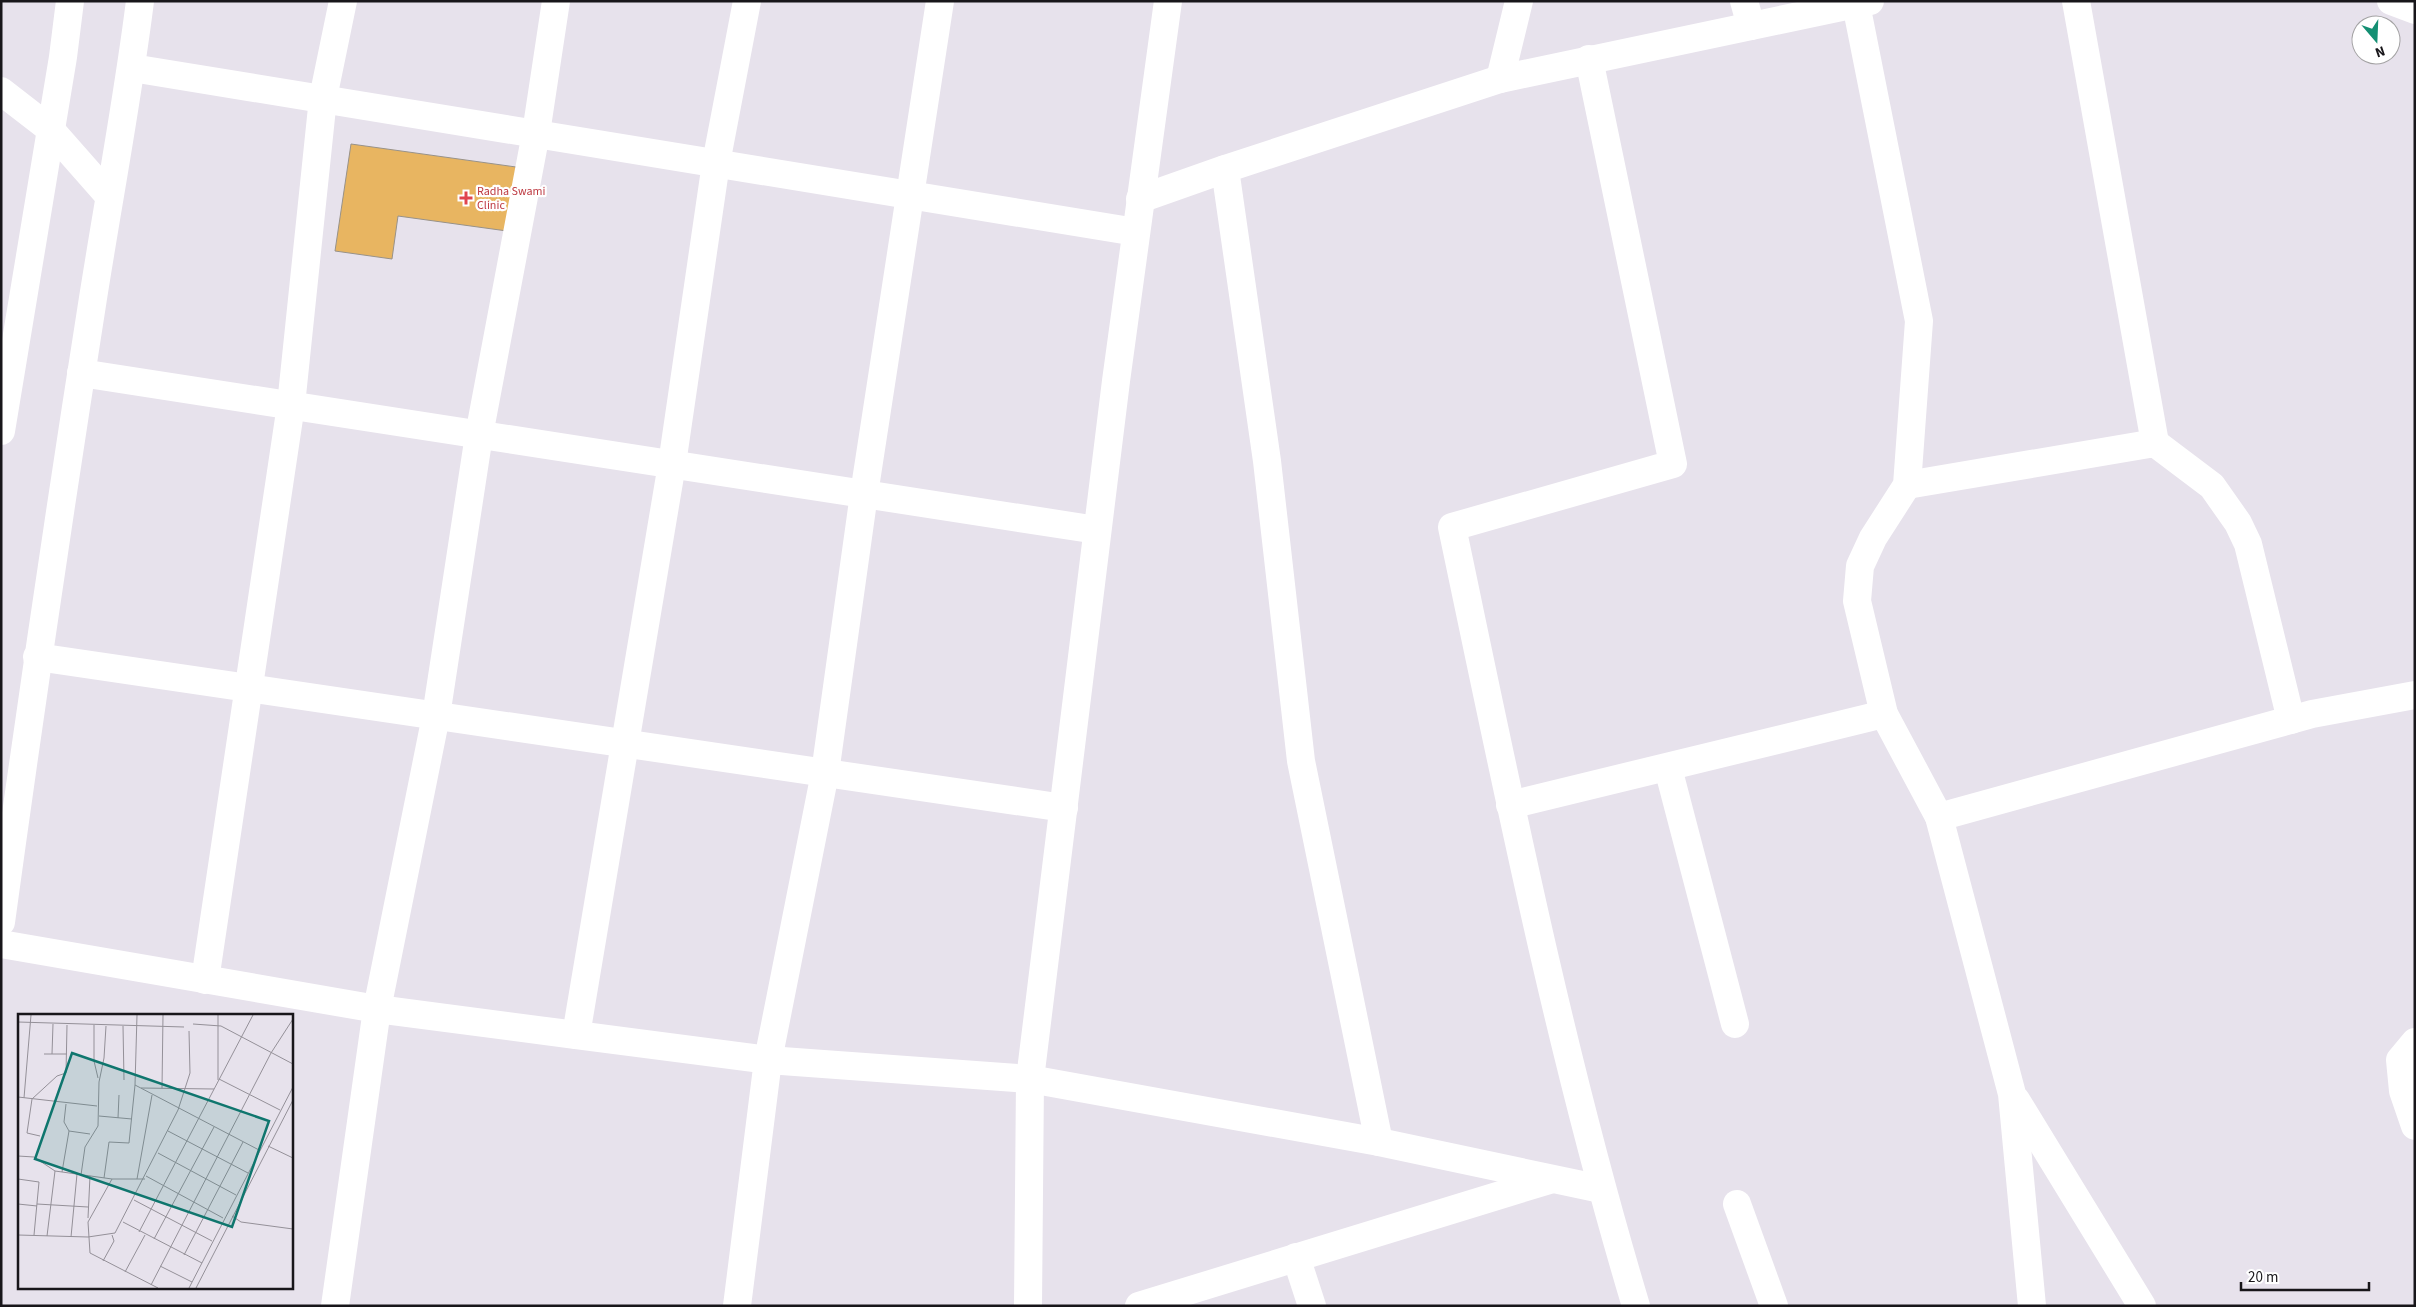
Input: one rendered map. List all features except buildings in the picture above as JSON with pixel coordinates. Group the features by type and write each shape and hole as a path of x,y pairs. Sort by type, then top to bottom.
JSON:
{"street":[{"path":"1,432 70,1"},
{"path":"1,922 37,657 109,196 132,68 140,1"},
{"path":"205,980 247,688 291,405 323,98 343,1"},
{"path":"335,1306 377,1009 436,716 479,434 536,133 556,1"},
{"path":"576,1035 672,464 716,163 747,1"},
{"path":"737,1306 768,1060 825,773 864,494 940,1"},
{"path":"1028,1306 1030,1079 1097,530 1168,1"},
{"path":"1500,79 1519,1"},
{"path":"2076,1 2155,443 2212,486 2238,523 2248,544 2291,720"},
{"path":"2391,1 2415,10"},
{"path":"1140,199 1225,169 1500,79 1589,59 1747,14 1863,2 1918,322 1908,485 1873,538 1863,559 1860,566 1856,600 1884,714 1939,817 2012,1094 2032,1306"},
{"path":"1589,59 1673,464 1452,527 1510,805 1579,1106 1600,1189 1636,1306"},
{"path":"132,68 1136,232"},
{"path":"1,91 50,129 109,196"},
{"path":"1225,169 1267,461 1300,761 1379,1142"},
{"path":"81,373 1097,530"},
{"path":"1908,485 2155,443"},
{"path":"37,657 1064,808"},
{"path":"1939,817 2291,720 2415,695"},
{"path":"1510,805 1884,714"},
{"path":"1668,768 1735,1024"},
{"path":"1,944 377,1009 768,1060 1030,1079 1379,1142 1600,1189"},
{"path":"2415,1042 2400,1060 2403,1092 2415,1126"},
{"path":"2012,1094 2142,1306"},
{"path":"1139,1306 1552,1179"},
{"path":"1737,1204 1774,1306"},
{"path":"1296,1258 1312,1306"}],"place":[{"name":"Radha Swami Clinic","path":"466,198"}]}
